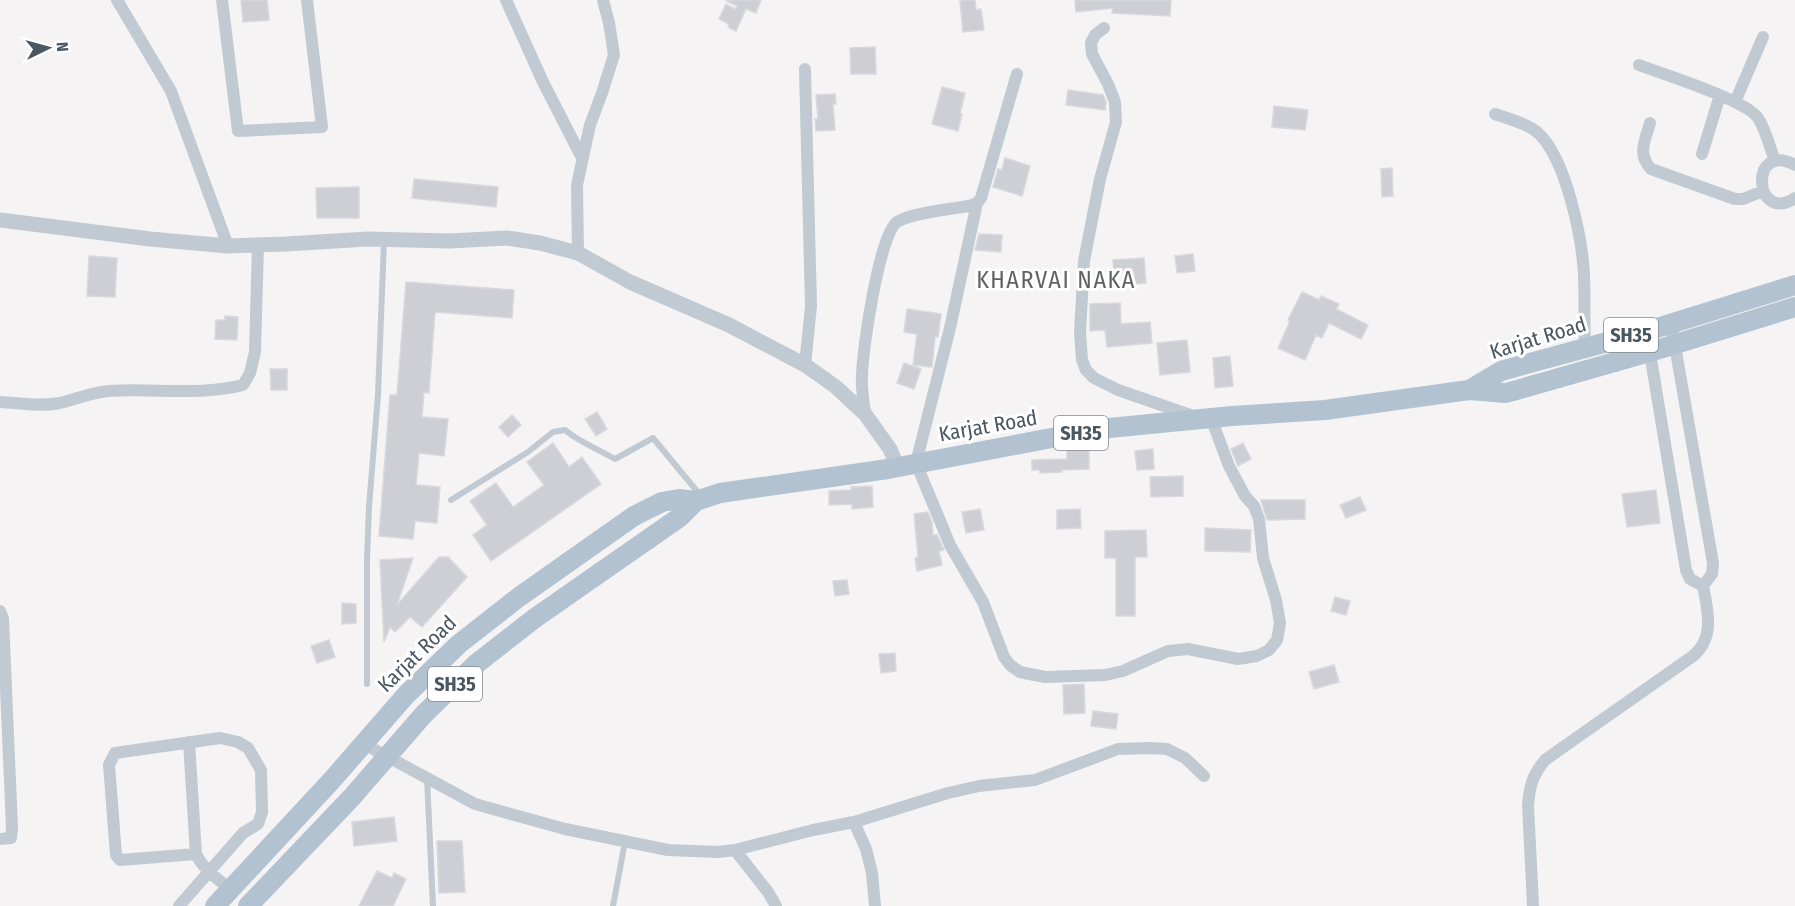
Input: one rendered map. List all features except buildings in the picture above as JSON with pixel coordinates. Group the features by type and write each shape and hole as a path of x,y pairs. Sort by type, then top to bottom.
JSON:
{"main road":[{"name":"Karjat Road","path":"1469,390 1501,371 1585,349 1795,285"},
{"name":"Karjat Road","path":"214,906 332,780 406,695 459,644 519,597 634,516 662,502 679,499 700,500 720,494 906,465 1099,429 1325,410 1469,390 1506,393 1795,307"},
{"name":"Karjat Road","path":"248,906 352,797 424,714 476,664 535,618 680,517 700,500"}],"street":[{"path":"117,0 171,91 228,246"},
{"path":"222,0 238,130 322,127 307,0"},
{"path":"506,0 543,82 582,158"},
{"path":"578,253 576,185 590,125 614,55 603,0"},
{"path":"0,220 150,239 228,246 507,238 540,243 578,253 630,282 729,325 805,365 836,387 865,414 890,449 906,465 983,602 1004,657 1020,672 1045,676 1105,675 1123,671 1168,651 1188,649 1238,659 1257,656 1269,650 1277,640 1280,623 1276,600 1263,558 1259,519 1254,506 1245,496 1228,466 1207,419 1118,390 1094,378 1086,370 1082,360 1080,332 1084,261 1100,179 1116,122 1114,102 1108,84 1092,54 1091,43 1095,35 1104,28"},
{"path":"1735,102 1763,37"},
{"path":"1638,65 1720,95 1750,110 1758,118 1775,161"},
{"path":"805,69 811,306 805,365"},
{"path":"865,414 861,379 863,355 872,297 888,234 896,222 969,206 981,198 1017,74"},
{"path":"1702,154 1720,95"},
{"path":"1495,114 1539,133 1552,150 1565,181 1578,230 1584,273 1585,349"},
{"path":"1650,123 1642,152 1644,161 1651,169 1735,199 1743,199 1763,190"},
{"path":"1794,203 1779,203 1767,196 1763,190 1761,177 1764,170 1775,161 1792,163 1795,149"},
{"path":"906,465 950,328 976,203"},
{"path":"0,402 44,405 62,403 80,396 108,391 222,390 243,386 250,372 255,352 258,245"},
{"path":"1533,906 1528,805 1529,789 1534,773 1545,760 1702,649 1707,633 1708,613 1703,586 1712,574 1713,562 1671,323"},
{"path":"1646,331 1686,570 1690,579 1703,586"},
{"path":"0,611 3,618 3,681 12,828 11,838 0,839"},
{"path":"179,906 243,833 258,824 262,812 261,770 248,748 238,742 220,738 115,753 109,765 116,855 120,860 196,854"},
{"path":"189,742 196,854 200,863 230,889"},
{"path":"364,744 474,804 565,829 668,850 718,852 854,822 979,786 1035,780 1118,749 1167,749 1185,758 1204,776"},
{"path":"854,822 868,857 875,906"},
{"path":"735,850 768,892 776,906"}],"lane":[{"path":"368,684 367,559 378,395 384,240"},
{"path":"451,500 528,452 553,432 565,430 574,438 615,459 652,438 700,500"},
{"path":"427,778 433,906"},
{"path":"613,906 625,841"}],"district":[{"name":"KHARVAI NAKA","path":"1056,280"}]}
